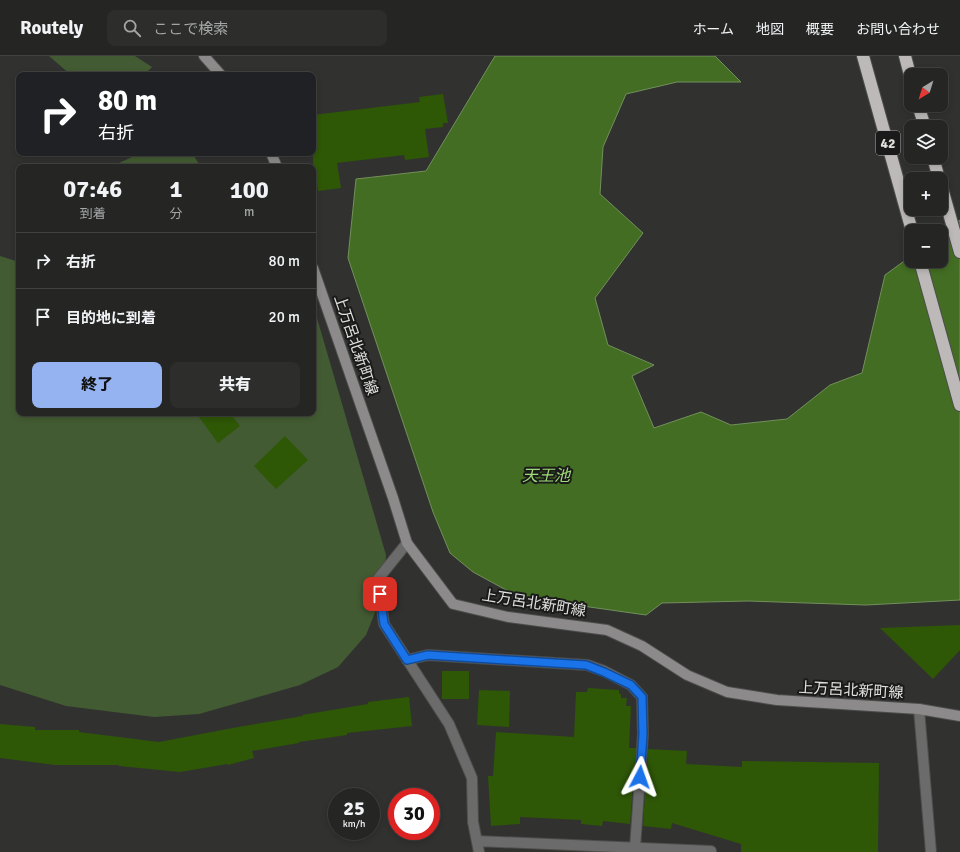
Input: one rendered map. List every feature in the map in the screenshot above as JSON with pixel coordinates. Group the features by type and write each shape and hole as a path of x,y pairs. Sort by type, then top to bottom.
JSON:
{"highway":[{"name":"42","path":"863,56 910,224"},
{"path":"905,56 908,68"},
{"path":"948,210 960,252"},
{"path":"922,268 960,405"}],"main road":[{"path":"204,56 218,72"},
{"name":"上万呂北新町線","path":"316,277 393,498 407,543 453,604 508,617 607,630 642,646 687,676 728,692 777,700 919,709 960,716"}],"street":[{"path":"407,543 378,579 384,624 449,724 472,778 473,822 479,852"},
{"path":"407,660 428,655 586,665 631,685 642,697 643,734 635,848"},
{"path":"919,709 931,852"},
{"path":"477,841 711,851"}],"shaded area":[{"path":"49,56 135,56 152,67 147,72 68,72"},
{"path":"134,156 194,156 199,164 117,164"},
{"path":"0,256 16,261 16,416 316,416 316,316 386,555 383,593 366,635 338,667 300,685 199,714 154,717 66,706 0,685"}],"water":[{"name":"天王池","path":"495,56 715,56 741,82 677,82 626,94 603,147 600,194 643,233 595,298 608,345 654,365 632,376 654,428 701,412 731,425 787,419 830,385 862,373 885,275 904,261 904,268 948,268 948,228 960,220 960,600 866,605 748,601 662,603 646,615 519,597 473,572 450,553 433,512 348,258 356,179 426,171"}],"building":[{"path":"443,94 448,123 443,123 443,127 425,129 429,157 405,160 404,155 337,163 341,188 318,191 316,164 313,164 313,156 316,156 316,115 420,102 419,97"},
{"path":"198,416 232,416 240,426 218,443"},
{"path":"285,436 308,460 276,489 254,466"},
{"path":"960,625 960,650 933,679 880,628"},
{"path":"442,671 469,671 469,699 442,699"},
{"path":"588,688 619,690 621,698 627,698 626,706 631,706 629,748 636,748 630,824 603,821 602,826 581,824 581,820 520,817 520,824 491,826 488,776 493,776 496,732 574,737 576,692 587,692"},
{"path":"479,690 510,691 509,727 477,725"},
{"path":"409,697 412,726 347,733 347,735 252,751 254,758 228,765 180,772 119,765 55,765 0,758 0,724 35,727 35,730 79,730 79,732 159,742 368,704 368,702"},
{"path":"648,749 687,751 686,764 742,767 742,761 879,763 878,852 741,852 741,844 672,823 671,829 643,826"}],"route":[{"path":"380,594 384,624 407,660 428,655 586,665 631,685 642,697 643,734 640,777"}]}
